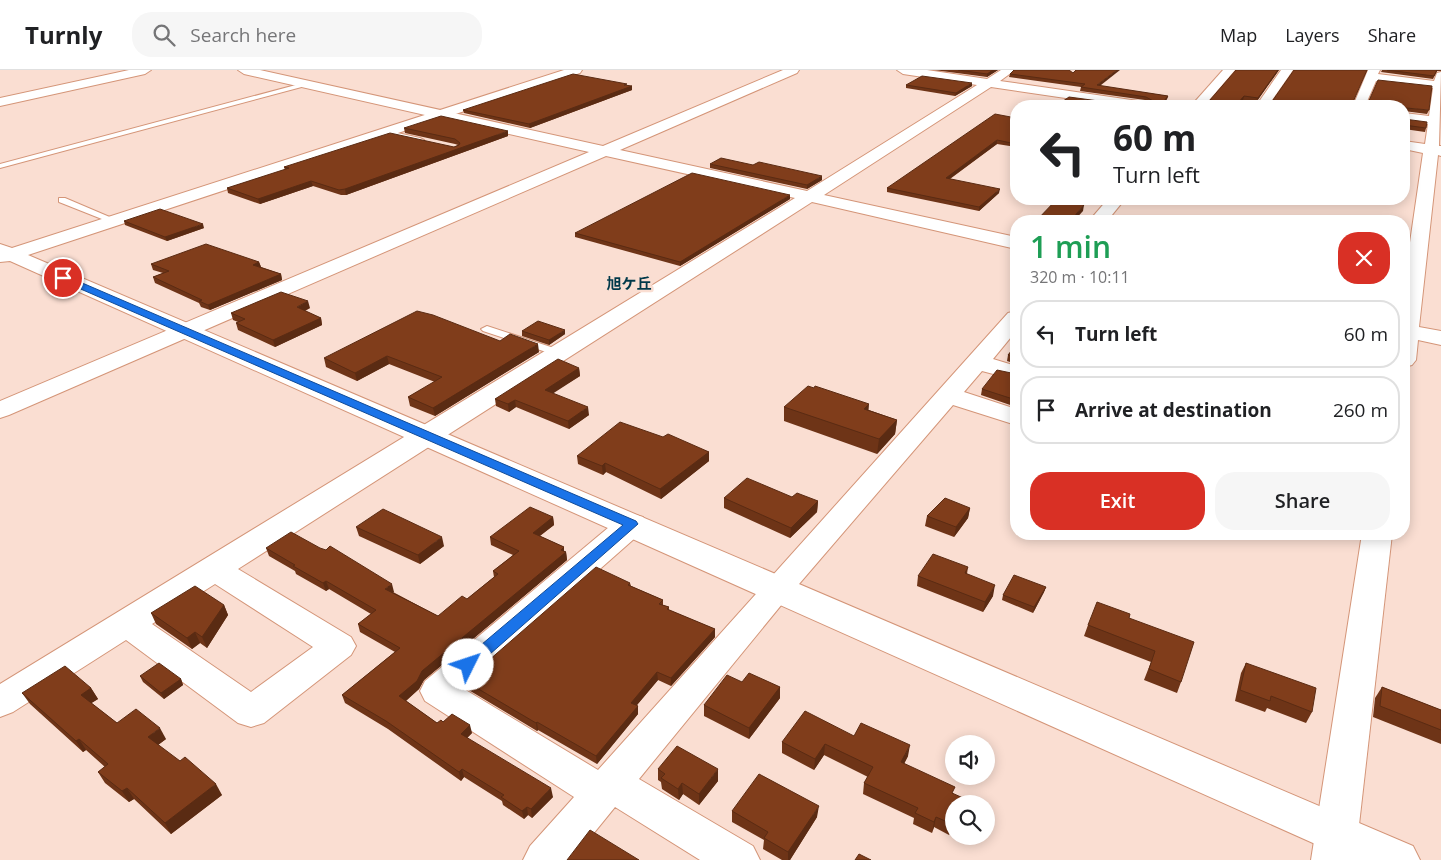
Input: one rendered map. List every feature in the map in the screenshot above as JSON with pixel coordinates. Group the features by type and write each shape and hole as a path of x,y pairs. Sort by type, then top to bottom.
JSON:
{"street":[{"path":"0,102 144,70"},
{"path":"244,70 1010,242"},
{"path":"4,255 576,70"},
{"path":"0,410 793,70"},
{"path":"903,70 1084,100"},
{"path":"0,702 810,197 1009,70"},
{"path":"1202,100 1229,70"},
{"path":"1266,100 1287,70"},
{"path":"1362,100 1373,73 1440,80 1436,150 1410,306"},
{"path":"1410,118 1437,120"},
{"path":"1410,146 1436,150"},
{"path":"1103,215 1112,205"},
{"path":"4,255 186,331 632,524 1336,847 1398,860"},
{"path":"545,860 776,590 1010,325"},
{"path":"1410,331 1441,338"},
{"path":"978,362 1010,371"},
{"path":"949,396 1010,415"},
{"path":"632,524 438,691 607,789 738,860"},
{"path":"1336,847 1376,540"},
{"path":"127,623 251,712 339,646 215,568"}],"lane":[{"path":"0,166 307,84"},
{"path":"386,132 428,142"},
{"path":"62,200 115,220"},
{"path":"487,329 559,353"}],"building":[{"path":"958,70 993,70 987,74"},
{"path":"1014,70 1069,70 1073,73 1076,70 1117,70 1097,85 1168,96 1165,100 1151,100 1146,97 1081,87 1085,84 1010,74"},
{"path":"1236,70 1278,70 1258,98 1244,96 1240,100 1210,100"},
{"path":"1294,70 1367,70 1354,100 1273,100"},
{"path":"1387,70 1437,70 1434,76"},
{"path":"573,74 632,86 529,124 463,110"},
{"path":"922,76 972,83 956,93 906,85"},
{"path":"1378,80 1432,86 1429,110 1410,108 1410,100 1369,100"},
{"path":"1069,97 1091,100 1065,100"},
{"path":"995,114 1010,117 1010,143 997,140 946,178 1000,189 979,207 887,188"},
{"path":"441,116 508,131 345,189 339,190 311,181 258,199 227,188 289,168 284,167 390,133 454,147 459,145 460,143 455,139 404,128"},
{"path":"1410,120 1427,122 1426,128 1410,126"},
{"path":"721,158 753,165 759,162 822,176 807,185 710,164"},
{"path":"692,173 790,195 680,262 575,233"},
{"path":"1051,205 1084,205 1075,215 1042,215"},
{"path":"160,209 203,224 165,237 124,221"},
{"path":"206,244 259,262 253,265 281,274 208,305 199,301 202,300 153,277 169,271 151,264"},
{"path":"281,292 308,301 297,307 321,318 273,340 236,323 245,319 231,313"},
{"path":"417,311 433,315 500,341 510,334 538,344 433,408 408,397 442,377 387,356 355,373 324,358"},
{"path":"538,321 565,330 549,340 522,331"},
{"path":"558,359 579,368 545,390 588,407 568,421 515,400 508,404 495,399"},
{"path":"997,370 1010,373 1010,398 982,389"},
{"path":"808,386 814,388 815,386 869,404 864,409 897,420 879,439 784,407"},
{"path":"620,422 663,437 668,434 709,452 660,489 605,463 602,466 577,456"},
{"path":"747,478 792,497 797,493 818,501 791,528 724,498"},
{"path":"945,498 970,508 956,527 927,516"},
{"path":"530,507 553,517 533,533 564,547 561,550 566,552 422,671 417,681 399,696 437,723 441,720 443,722 452,714 470,725 461,734 551,788 531,809 527,807 522,811 501,797 504,795 462,769 459,772 386,721 342,695 400,648 358,624 376,610 326,581 323,583 266,548 291,532 320,548 326,550 330,546 392,584 385,589 438,616 462,596 467,599 498,574 493,571 519,551 490,537"},
{"path":"383,509 442,537 418,555 356,527"},
{"path":"933,554 968,567 965,573 995,585 985,602 918,576"},
{"path":"596,567 630,583 628,585 663,600 659,604 669,607 667,609 715,629 671,678 657,672 631,703 638,706 596,756 465,681"},
{"path":"1014,575 1046,587 1034,607 1003,595"},
{"path":"195,586 224,605 202,637 195,632 187,638 151,613"},
{"path":"1097,602 1130,614 1129,618 1194,642 1181,682 1149,669 1155,651 1088,625"},
{"path":"159,663 181,679 161,693 140,676"},
{"path":"1246,663 1316,688 1312,712 1271,696 1270,701 1240,690"},
{"path":"65,666 91,688 81,695 117,723 136,709 160,728 148,737 180,761 185,757 216,784 165,823 127,788 122,791 98,772 108,764 79,739 76,741 22,693"},
{"path":"749,673 780,687 749,728 704,705 727,675 742,682"},
{"path":"1382,687 1441,710 1441,730 1380,706"},
{"path":"805,711 854,736 861,723 910,745 901,762 945,782 945,785 955,787 952,793 956,795 945,795 945,821 936,817 934,822 915,813 918,808 864,783 873,767 825,744 815,759 782,742"},
{"path":"677,746 718,769 699,794 682,783 678,789 661,778 665,774 658,769"},
{"path":"759,774 819,806 788,852 764,838 768,832 732,811"},
{"path":"590,830 639,860 567,860"},
{"path":"859,854 871,860 855,860"}],"district":[{"name":"旭ケ丘","path":"629,283"}],"route":[{"path":"63,278 632,524 468,665"}]}
